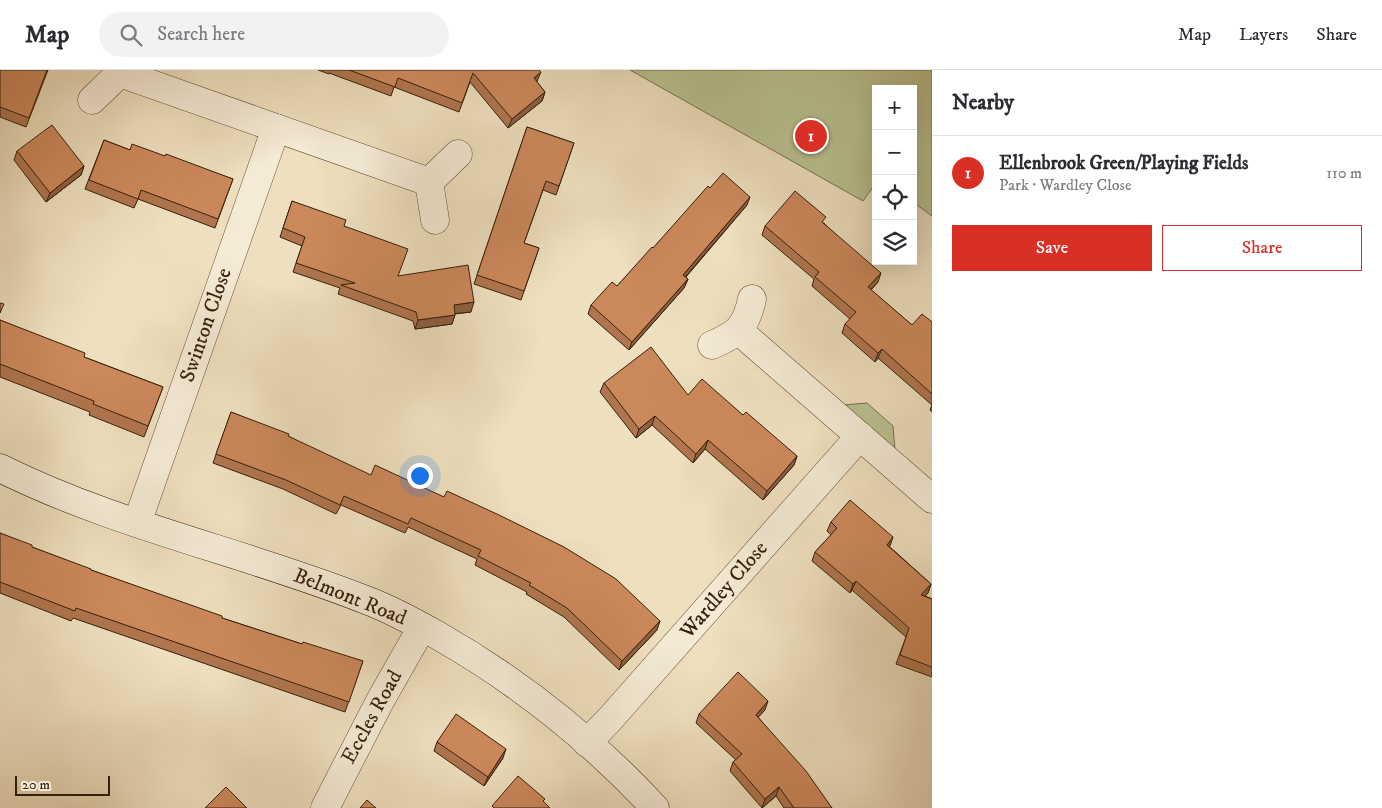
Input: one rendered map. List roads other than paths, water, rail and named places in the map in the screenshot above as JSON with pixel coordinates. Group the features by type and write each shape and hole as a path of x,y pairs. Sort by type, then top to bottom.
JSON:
{"street":[{"path":"92,100 119,71 429,182"},
{"name":"Swinton Close","path":"137,523 276,128"},
{"path":"429,182 458,154"},
{"path":"429,182 435,220"},
{"path":"712,345 739,331 746,319 752,299"},
{"path":"739,331 932,499"},
{"name":"Wardley Close","path":"587,743 860,436"},
{"name":"Belmont Road","path":"0,468 53,492 137,523 289,572 367,600 422,627 467,652 523,690 587,743 655,808"},
{"name":"Eccles Road","path":"325,808 380,701 422,627"}],"place":[{"name":"Ellenbrook Green/Playing Fields","path":"811,136"}]}
